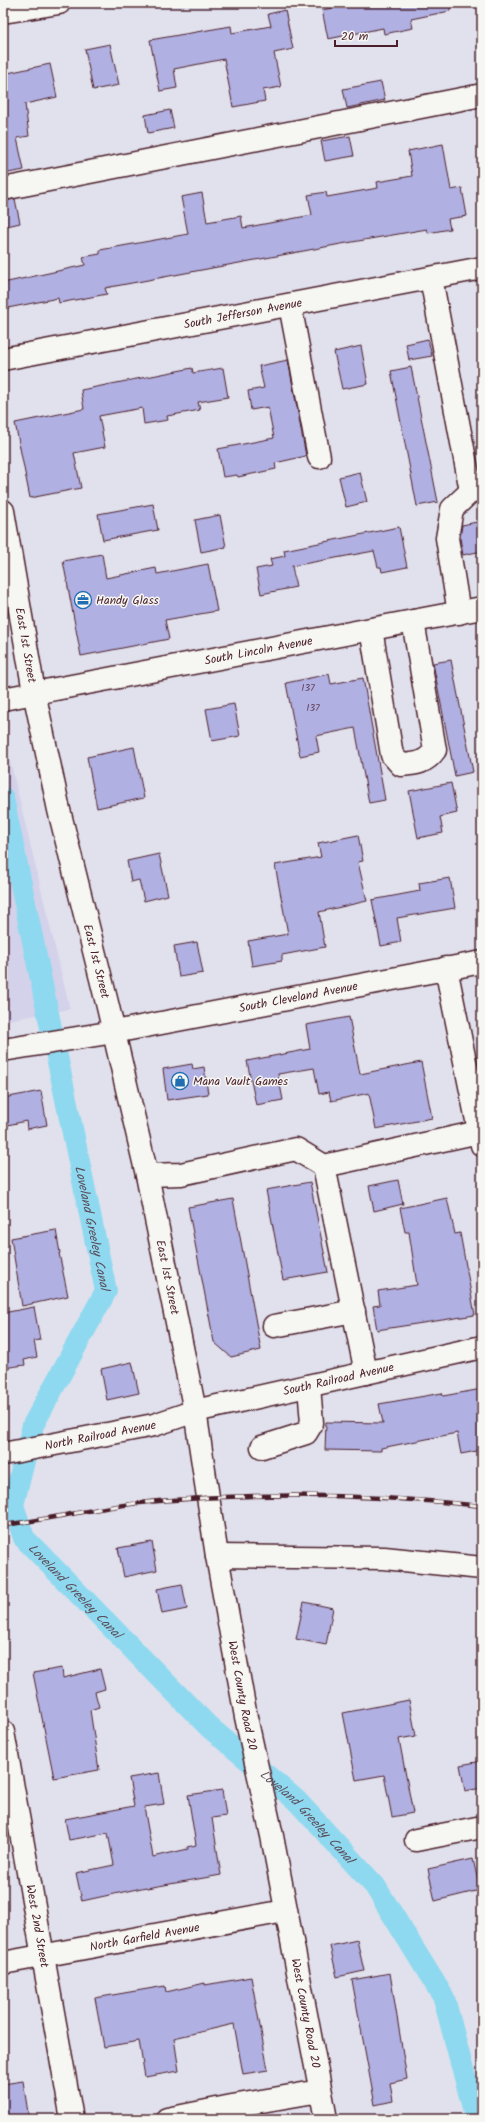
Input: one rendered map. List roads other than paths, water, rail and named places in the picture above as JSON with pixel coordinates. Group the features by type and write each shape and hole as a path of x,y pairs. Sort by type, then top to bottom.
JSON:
{"main road":[{"path":"3,12 59,3"},
{"path":"3,188 482,95"},
{"name":"South Jefferson Avenue","path":"3,359 482,268"},
{"path":"431,278 477,493 452,509 447,538 459,613"},
{"path":"290,305 319,457"},
{"name":"East 1st Street","path":"3,511 34,692 59,810 114,1032 147,1175 196,1411"},
{"name":"South Lincoln Avenue","path":"3,699 482,608"},
{"path":"371,629 392,755 401,765 412,764 429,758 435,750 413,621"},
{"name":"South Cleveland Avenue","path":"3,1050 72,1040 482,962"},
{"path":"147,1175 180,1174 296,1148 324,1166 481,1139 473,1059 446,968"},
{"path":"324,1166 366,1373"},
{"path":"274,1326 354,1311"},
{"name":"South Railroad Avenue","path":"196,1411 482,1347"},
{"path":"262,1447 306,1433 312,1423 309,1386"},
{"name":"North Railroad Avenue","path":"6,1454 154,1425 196,1411"},
{"name":"West County Road 20","path":"196,1411 218,1556 246,1717 272,1836 285,1911 326,2119"},
{"path":"218,1556 384,1558 482,1568"},
{"name":"West 2nd Street","path":"3,1732 8,1793 43,1956 72,2119"},
{"path":"416,1840 482,1828"},
{"name":"North Garfield Avenue","path":"3,1963 285,1911"},
{"path":"167,2119 320,2091"}],"waterway":[{"name":"Loveland Greeley Canal","path":"3,798 106,1291 33,1425 13,1505 24,1538 209,1727 296,1800 375,1886 444,1998 476,2119"}],"railway":[{"path":"3,1525 139,1503 240,1496 280,1495 361,1497 482,1506"}],"place":[{"name":"Handy Glass","path":"83,600"},
{"name":"Mana Vault Games","path":"180,1081"}]}
